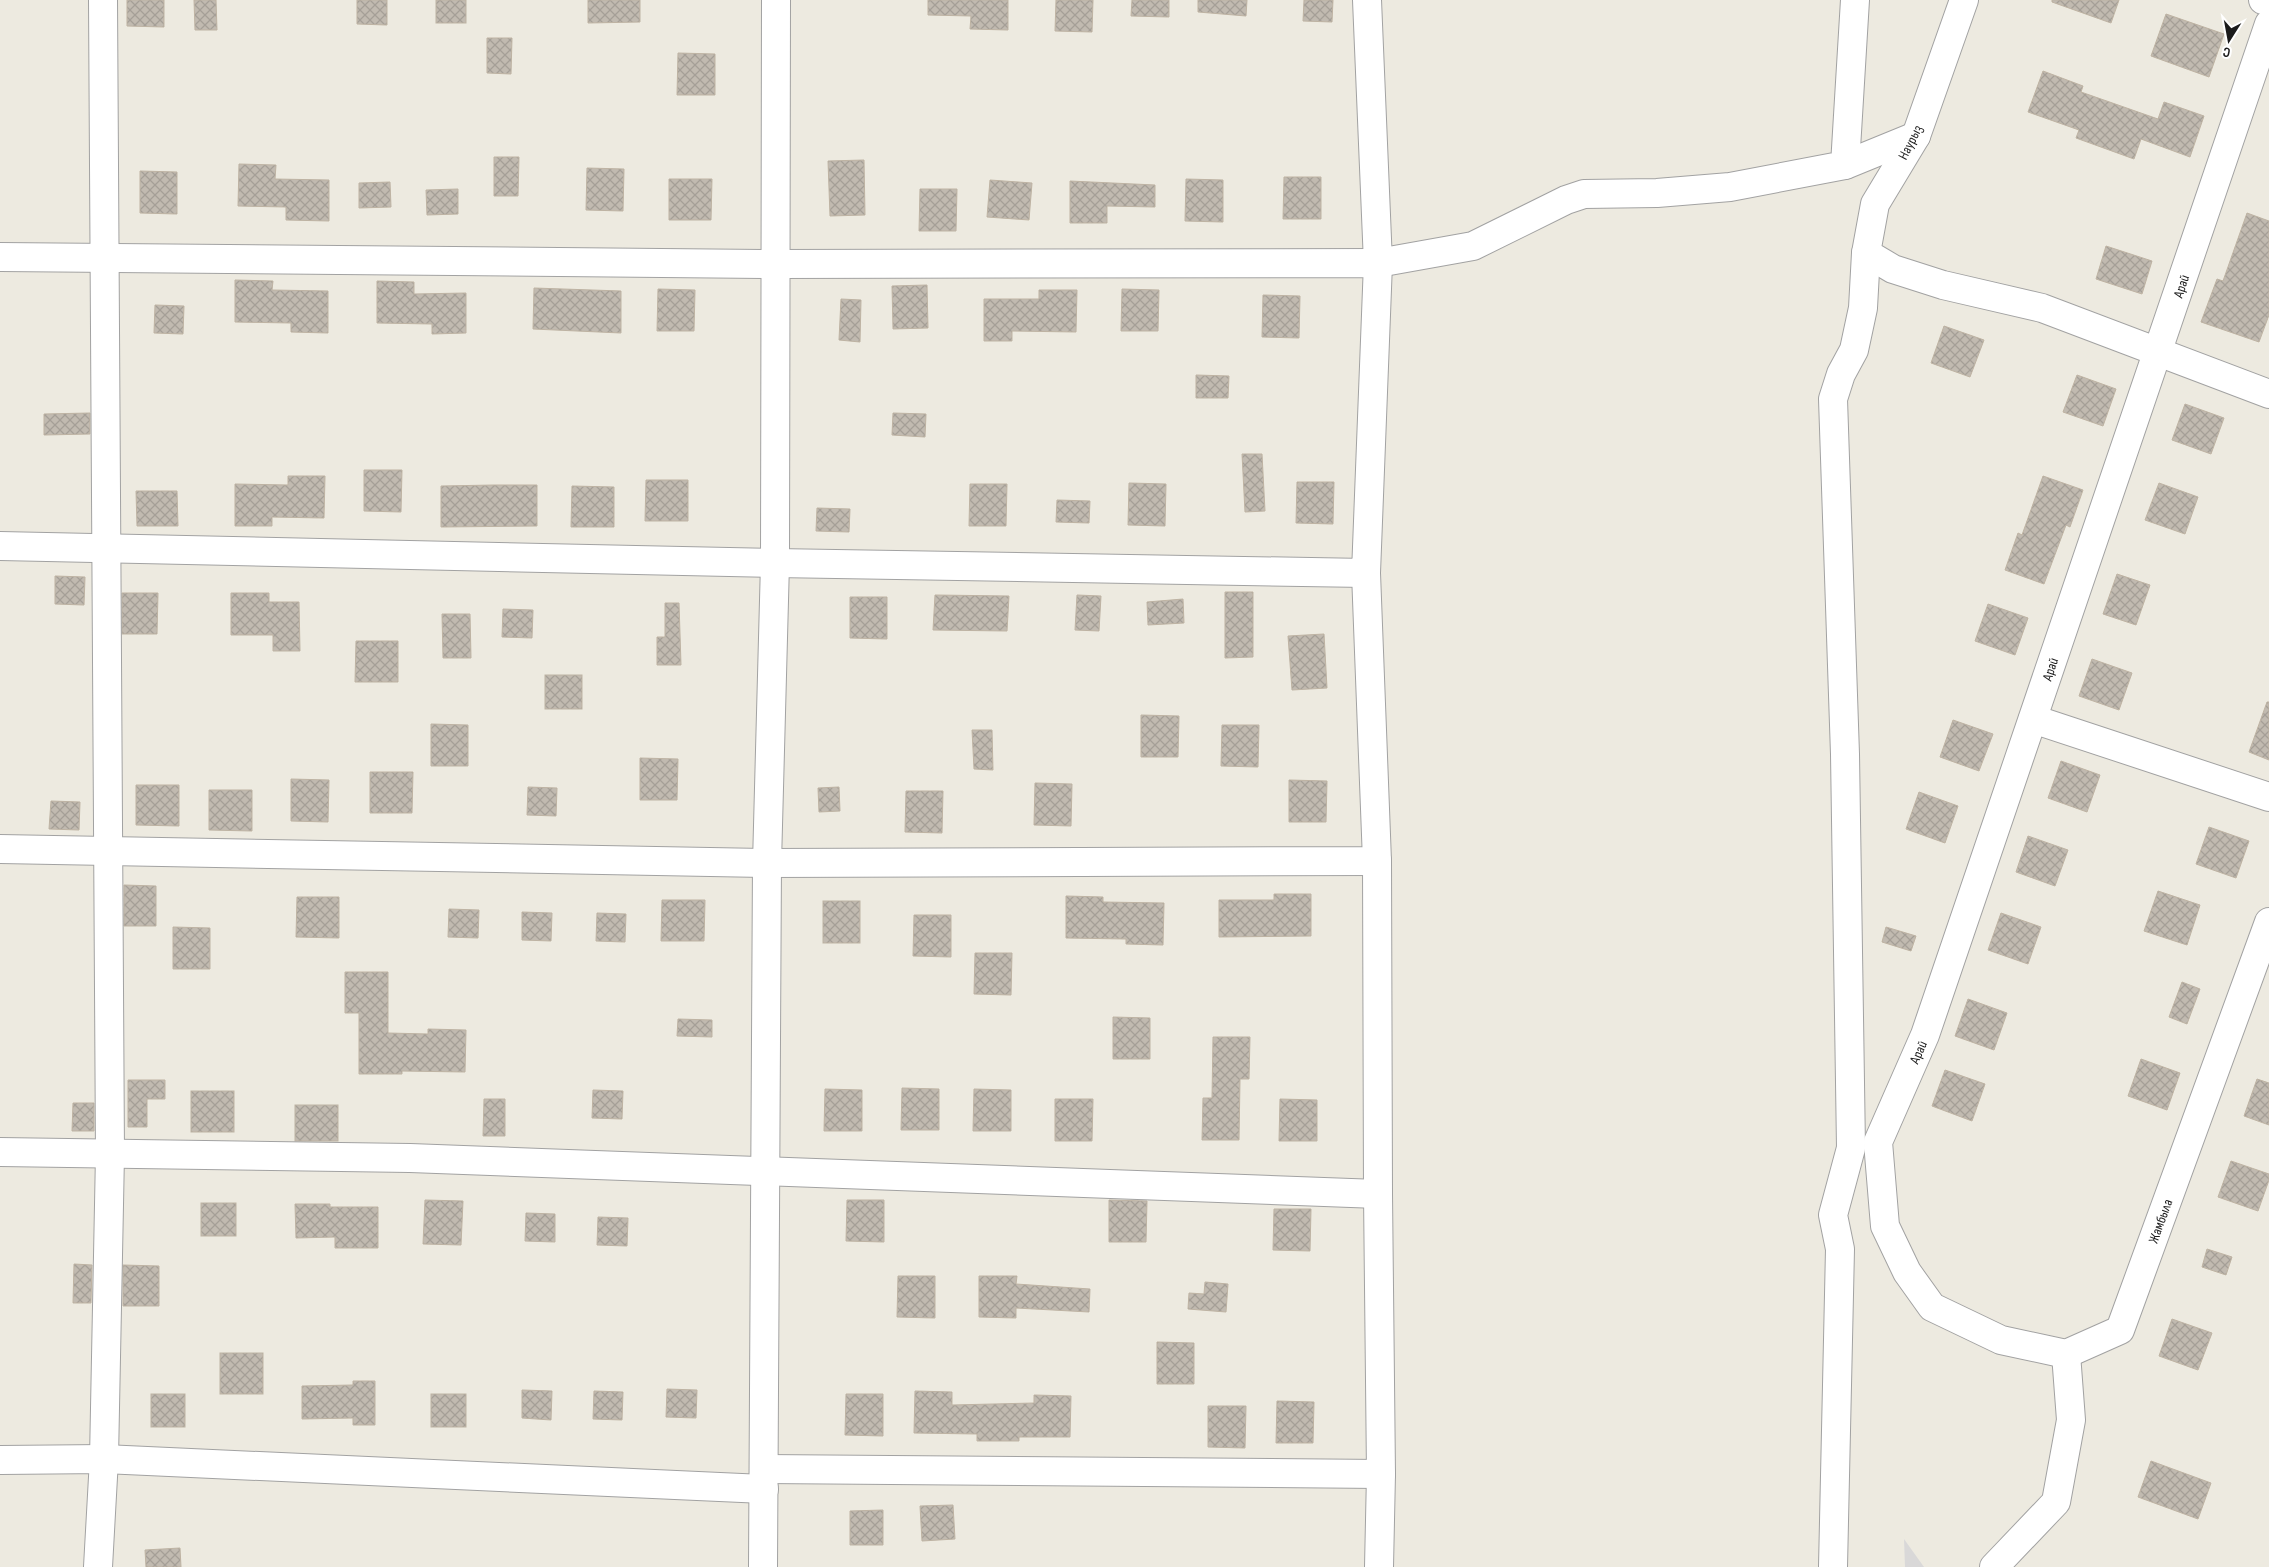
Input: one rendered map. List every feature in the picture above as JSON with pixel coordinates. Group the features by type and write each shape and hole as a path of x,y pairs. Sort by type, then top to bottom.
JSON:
{"street":[{"path":"98,1567 104,1459 110,1154 103,259 103,0"},
{"path":"763,1567 764,1170 768,863 775,563 776,0"},
{"path":"1367,0 1378,263 1366,573 1377,861 1381,1474 1379,1567"},
{"path":"1845,165 1855,0"},
{"name":"Наурыз","path":"1833,1567 1840,1249 1833,1215 1851,1148 1845,754 1833,399 1841,374 1854,350 1863,308 1866,253 1875,204 1916,136 1964,0"},
{"path":"2263,0 2269,2"},
{"name":"Арай","path":"2066,1354 2002,1340 1932,1307 1907,1272 1886,1226 1878,1142 1926,1035 2269,24"},
{"path":"0,256 103,259 775,264 1378,263 1473,246 1566,200 1584,194 1657,193 1730,187 1845,165 1916,136"},
{"path":"1866,253 1893,269 1943,285 2042,308 2269,394"},
{"path":"0,546 775,563 1366,573"},
{"path":"2033,719 2269,797"},
{"path":"0,849 768,863 1377,861"},
{"name":"Жамбыла","path":"2066,1354 2120,1330 2269,922"},
{"path":"0,1152 410,1158 1378,1194"},
{"path":"1994,1567 2056,1502 2071,1420 2066,1354"},
{"path":"0,1460 104,1459 764,1479 1381,1474"}],"shaded area":[{"path":"1904,1539 1924,1567 1905,1567"}],"building":[{"path":"127,0 164,0 164,27 127,26"},
{"path":"194,0 216,0 217,30 195,30"},
{"path":"357,0 387,0 387,25 357,24"},
{"path":"436,0 466,0 466,23 436,23"},
{"path":"588,0 640,0 640,22 588,23"},
{"path":"928,0 1008,0 1008,30 970,29 971,16 928,15"},
{"path":"1056,0 1093,0 1092,32 1055,31"},
{"path":"1132,0 1169,0 1169,17 1131,16"},
{"path":"1198,0 1247,0 1246,16 1198,12"},
{"path":"1304,0 1333,0 1332,22 1303,21"},
{"path":"2052,0 2119,0 2111,23 2052,2"},
{"path":"2166,14 2224,34 2209,77 2151,56"},
{"path":"487,38 512,38 511,74 487,73"},
{"path":"678,53 715,54 715,95 677,95"},
{"path":"2043,71 2083,86 2081,92 2158,119 2164,102 2204,116 2190,157 2141,139 2134,159 2076,138 2079,130 2028,112"},
{"path":"494,157 519,157 518,196 494,196"},
{"path":"864,160 865,215 830,216 828,161"},
{"path":"239,164 276,165 275,179 329,180 329,221 286,220 286,207 238,206"},
{"path":"587,168 624,169 623,211 586,210"},
{"path":"140,171 177,172 177,214 140,213"},
{"path":"1284,177 1321,177 1321,219 1283,219"},
{"path":"669,179 712,179 711,220 669,220"},
{"path":"1186,179 1223,180 1223,222 1185,221"},
{"path":"990,180 1032,183 1029,220 987,217"},
{"path":"1070,181 1155,185 1155,207 1107,206 1107,223 1070,223"},
{"path":"390,182 391,207 359,208 359,183"},
{"path":"458,189 458,214 427,215 426,190"},
{"path":"920,189 957,189 956,231 919,231"},
{"path":"2247,213 2269,221 2269,315 2259,342 2201,322 2217,279 2223,281"},
{"path":"2106,246 2152,261 2142,294 2096,279"},
{"path":"235,280 273,281 272,290 328,291 328,333 291,332 291,323 235,322"},
{"path":"377,281 414,282 414,294 466,293 466,333 432,334 432,324 377,323"},
{"path":"927,285 928,328 893,329 892,286"},
{"path":"534,288 621,291 621,333 533,329"},
{"path":"658,289 695,290 694,331 657,331"},
{"path":"1122,289 1159,290 1158,331 1121,331"},
{"path":"1039,290 1077,290 1076,332 1012,331 1012,341 984,341 984,299 1039,299"},
{"path":"1263,295 1300,296 1299,338 1262,337"},
{"path":"841,299 861,300 860,342 839,340"},
{"path":"155,305 184,306 183,334 154,333"},
{"path":"1944,326 1984,340 1970,377 1931,363"},
{"path":"1196,375 1229,376 1228,398 1196,398"},
{"path":"2077,375 2116,389 2103,426 2063,412"},
{"path":"2185,404 2224,418 2211,454 2172,440"},
{"path":"90,413 90,434 44,435 44,414"},
{"path":"893,413 926,414 925,437 892,435"},
{"path":"1242,454 1262,454 1265,511 1245,512"},
{"path":"364,470 402,470 401,512 364,511"},
{"path":"288,476 325,476 324,518 272,517 272,526 235,526 235,484 288,485"},
{"path":"2043,476 2083,490 2070,527 2066,525 2044,584 2005,570 2018,533 2022,535"},
{"path":"646,480 688,480 688,521 645,521"},
{"path":"1297,482 1334,482 1333,524 1296,523"},
{"path":"1129,483 1166,484 1165,526 1128,525"},
{"path":"2159,483 2198,497 2185,534 2145,520"},
{"path":"970,484 1007,484 1006,526 969,526"},
{"path":"537,485 537,526 441,527 441,486"},
{"path":"572,486 614,487 614,527 571,527"},
{"path":"136,491 177,491 178,526 137,526"},
{"path":"1057,500 1090,501 1089,523 1056,522"},
{"path":"817,508 850,509 849,532 816,531"},
{"path":"2117,574 2150,585 2136,625 2103,614"},
{"path":"55,576 85,577 84,605 55,604"},
{"path":"1225,592 1253,592 1253,657 1225,658"},
{"path":"122,593 158,593 157,634 122,634"},
{"path":"231,593 269,593 269,602 299,602 300,651 273,651 273,635 231,635"},
{"path":"935,595 1009,596 1007,631 933,630"},
{"path":"1077,595 1101,596 1099,631 1075,630"},
{"path":"850,597 887,597 887,639 850,638"},
{"path":"1183,599 1184,623 1148,625 1147,602"},
{"path":"665,603 679,603 681,665 657,665 657,637 665,637"},
{"path":"1988,604 2028,618 2015,655 1975,641"},
{"path":"503,609 533,610 532,638 502,637"},
{"path":"442,614 470,614 471,658 443,658"},
{"path":"1324,634 1327,688 1292,690 1288,636"},
{"path":"356,641 398,641 398,682 355,682"},
{"path":"2092,659 2132,673 2119,710 2079,696"},
{"path":"545,675 582,675 582,709 545,709"},
{"path":"2267,702 2269,702 2269,760 2249,752"},
{"path":"1141,715 1179,716 1178,757 1141,757"},
{"path":"1953,720 1993,734 1979,771 1940,757"},
{"path":"431,724 468,725 468,766 431,766"},
{"path":"1222,725 1259,725 1258,767 1221,766"},
{"path":"972,730 992,730 993,770 974,769"},
{"path":"640,758 678,759 677,800 640,800"},
{"path":"2061,761 2100,775 2087,812 2048,798"},
{"path":"370,772 413,772 412,813 370,813"},
{"path":"291,779 329,780 328,822 291,821"},
{"path":"1289,780 1327,781 1326,822 1289,822"},
{"path":"1035,783 1072,784 1071,826 1034,825"},
{"path":"136,785 179,785 179,826 136,825"},
{"path":"528,787 557,788 556,816 527,815"},
{"path":"839,787 840,811 819,812 818,788"},
{"path":"209,790 252,790 252,831 209,830"},
{"path":"906,791 943,791 942,833 905,832"},
{"path":"1919,792 1958,806 1945,843 1906,829"},
{"path":"51,801 80,802 79,830 49,829"},
{"path":"2209,827 2249,841 2236,878 2196,864"},
{"path":"2028,836 2068,850 2055,886 2016,872"},
{"path":"124,885 156,886 156,926 124,926"},
{"path":"2158,891 2200,905 2187,945 2144,931"},
{"path":"1274,894 1311,894 1311,936 1219,937 1219,900 1274,900"},
{"path":"1066,896 1103,897 1103,902 1164,903 1163,945 1126,944 1126,939 1066,938"},
{"path":"297,897 339,897 339,938 296,937"},
{"path":"662,900 705,900 704,941 661,941"},
{"path":"823,901 860,901 860,943 823,943"},
{"path":"449,909 479,910 478,938 448,937"},
{"path":"522,912 552,913 551,941 522,940"},
{"path":"597,913 626,914 625,942 596,941"},
{"path":"2001,913 2041,927 2028,964 1988,950"},
{"path":"914,915 951,915 951,957 913,956"},
{"path":"173,927 210,928 210,969 173,969"},
{"path":"1886,927 1916,936 1911,951 1882,942"},
{"path":"975,953 1012,953 1011,995 974,994"},
{"path":"345,972 388,972 388,1033 428,1034 428,1029 466,1030 465,1072 402,1071 402,1074 359,1074 359,1013 345,1013"},
{"path":"2182,982 2200,989 2187,1024 2169,1017"},
{"path":"1968,999 2007,1013 1994,1050 1955,1036"},
{"path":"1113,1017 1150,1018 1150,1059 1113,1059"},
{"path":"678,1019 712,1020 712,1037 677,1036"},
{"path":"1213,1037 1250,1037 1249,1079 1240,1079 1239,1140 1202,1140 1203,1098 1212,1098"},
{"path":"2141,1059 2180,1073 2167,1110 2128,1096"},
{"path":"1945,1070 1985,1084 1972,1121 1932,1106"},
{"path":"2257,1079 2269,1083 2269,1125 2244,1116"},
{"path":"128,1080 165,1080 165,1099 147,1099 147,1127 128,1127"},
{"path":"902,1088 939,1089 939,1130 901,1130"},
{"path":"825,1089 862,1090 862,1131 824,1131"},
{"path":"974,1089 1011,1090 1011,1131 973,1131"},
{"path":"593,1090 623,1091 622,1119 592,1118"},
{"path":"191,1091 234,1091 234,1132 191,1132"},
{"path":"484,1099 505,1099 505,1136 483,1136"},
{"path":"1055,1099 1093,1099 1092,1141 1055,1141"},
{"path":"1280,1099 1317,1100 1317,1141 1279,1141"},
{"path":"73,1103 94,1103 94,1131 72,1131"},
{"path":"295,1105 338,1105 338,1141 295,1141"},
{"path":"2231,1161 2269,1174 2269,1180 2258,1211 2218,1197"},
{"path":"425,1200 463,1201 461,1245 423,1244"},
{"path":"847,1200 884,1200 884,1242 846,1241"},
{"path":"1109,1200 1147,1201 1146,1242 1109,1242"},
{"path":"201,1203 236,1203 236,1236 201,1236"},
{"path":"295,1204 330,1204 330,1207 378,1207 378,1248 335,1248 335,1237 296,1238"},
{"path":"1274,1209 1311,1209 1310,1251 1273,1250"},
{"path":"526,1213 555,1214 555,1242 525,1241"},
{"path":"598,1217 628,1218 627,1246 597,1245"},
{"path":"2207,1249 2232,1257 2226,1275 2202,1267"},
{"path":"74,1264 92,1265 91,1303 73,1303"},
{"path":"123,1265 159,1266 159,1306 123,1306"},
{"path":"898,1276 935,1276 935,1318 897,1317"},
{"path":"979,1276 1017,1276 1016,1284 1090,1289 1089,1312 1016,1308 1016,1318 979,1317"},
{"path":"1205,1282 1228,1284 1226,1312 1188,1309 1189,1293 1204,1294"},
{"path":"2172,1319 2212,1333 2198,1370 2159,1356"},
{"path":"1157,1342 1194,1343 1194,1384 1157,1384"},
{"path":"220,1353 263,1353 263,1394 220,1394"},
{"path":"353,1381 375,1381 375,1425 353,1425 353,1418 302,1419 302,1386 353,1385"},
{"path":"667,1389 697,1390 696,1418 666,1417"},
{"path":"522,1390 552,1391 551,1420 522,1418"},
{"path":"594,1391 623,1392 622,1420 593,1419"},
{"path":"915,1391 952,1392 952,1405 1034,1403 1034,1395 1071,1396 1070,1437 1019,1437 1019,1441 977,1441 977,1434 914,1433"},
{"path":"151,1394 185,1394 185,1427 151,1427"},
{"path":"431,1394 466,1394 466,1427 431,1427"},
{"path":"846,1394 883,1394 883,1436 845,1435"},
{"path":"1277,1401 1314,1402 1313,1443 1276,1443"},
{"path":"1208,1406 1246,1406 1245,1448 1208,1447"},
{"path":"2151,1461 2211,1483 2198,1519 2138,1497"},
{"path":"953,1505 955,1539 922,1541 920,1506"},
{"path":"883,1510 883,1545 850,1545 850,1511"},
{"path":"180,1548 181,1567 146,1567 145,1550"}]}
